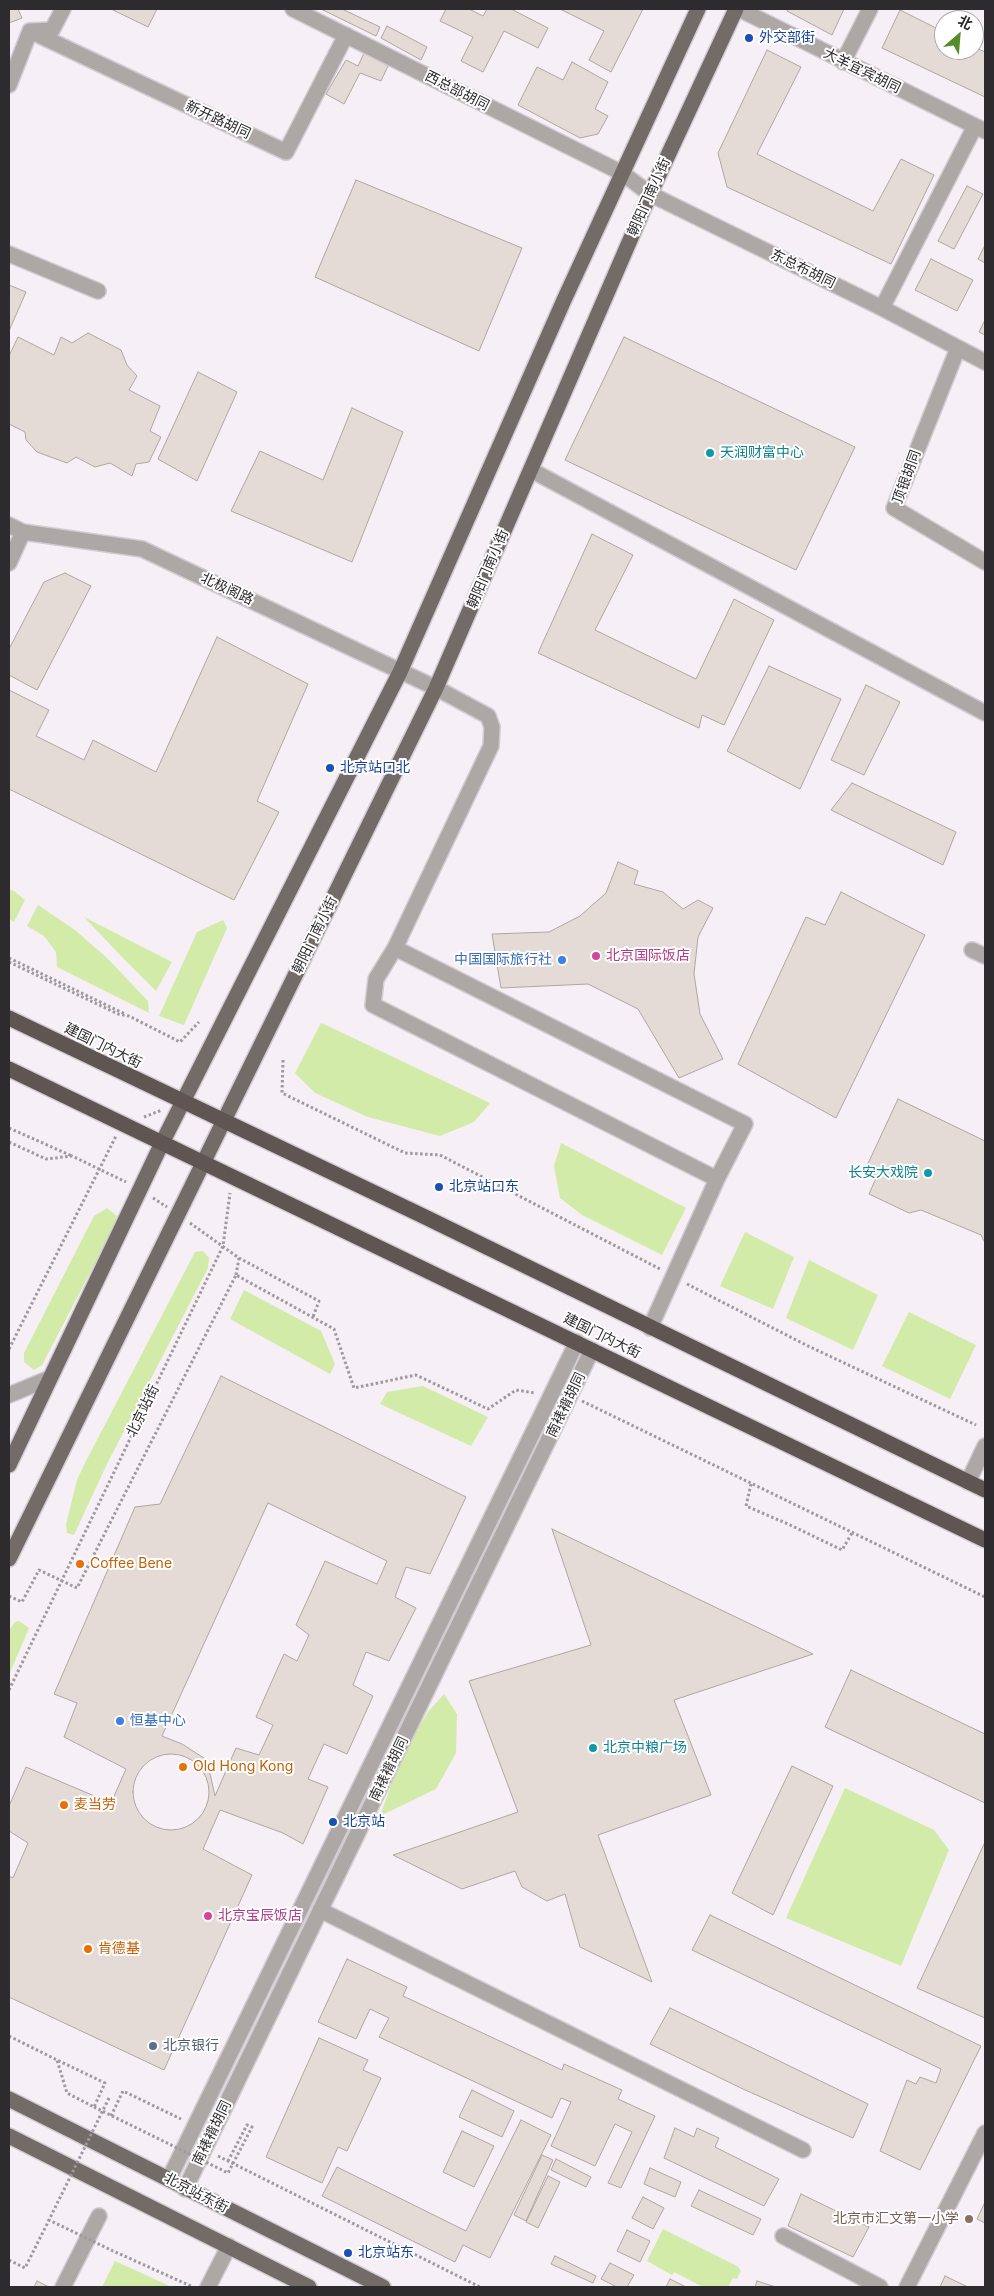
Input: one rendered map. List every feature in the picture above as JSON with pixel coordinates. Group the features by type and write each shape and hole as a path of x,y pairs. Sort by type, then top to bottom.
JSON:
{"highway":[{"name":"建国门内大街","path":"9,1018 423,1216 985,1490"},
{"path":"9,1069 162,1143"},
{"name":"建国门内大街","path":"162,1143 985,1540"}],"main road":[{"path":"9,1465 162,1143 184,1103 400,672 622,173 698,9"},
{"name":"朝阳门南小街","path":"204,1163 436,688 650,194 737,9"},
{"path":"9,1559 204,1163"},
{"name":"北京站东街","path":"9,2099 383,2287"},
{"path":"9,2136 308,2287"}],"street":[{"path":"9,85 30,31 52,30 63,9"},
{"name":"西总部胡同","path":"293,9 622,173"},
{"name":"大羊宜宾胡同","path":"737,9 980,129"},
{"path":"843,62 870,9"},
{"name":"新开路胡同","path":"30,31 286,152 346,35"},
{"path":"882,308 980,129"},
{"name":"东总布胡同","path":"622,173 650,194 882,308 985,362"},
{"path":"9,254 98,291"},
{"name":"顶银胡同","path":"958,348 894,508 985,562"},
{"path":"531,470 985,713"},
{"name":"北极阁路","path":"9,525 23,532 142,548 436,688 488,716 492,727 491,746 395,948"},
{"path":"9,563 23,532"},
{"path":"650,1328 717,1179 746,1124 395,948 376,980 373,1006 717,1179"},
{"name":"南裱褙胡同","path":"169,2180 577,1342"},
{"name":"南裱褙胡同","path":"185,2188 592,1350"},
{"path":"9,1395 50,1378"},
{"path":"968,1482 985,1446"},
{"path":"320,1910 803,2150"},
{"path":"907,2287 985,2133"},
{"path":"63,2287 99,2216"},
{"path":"783,2236 880,2287"},
{"path":"208,2287 229,2246"}],"path":[{"path":"9,958 180,1042 198,1022"},
{"path":"9,962 118,1014 129,1016"},
{"path":"283,1060 282,1093 405,1153 440,1155 797,1340 976,1425"},
{"path":"9,1349 122,1124 184,1103"},
{"path":"9,1128 72,1156"},
{"path":"9,1142 38,1156"},
{"name":"北京站街","path":"9,1690 222,1246 232,1176"},
{"path":"9,1596 22,1602 39,1570 77,1588 236,1275 240,1258 319,1301 313,1318"},
{"path":"236,1275 334,1329 354,1388 416,1375 488,1409 516,1390 551,1395"},
{"path":"570,1395 985,1597"},
{"path":"751,1484 746,1506 842,1550 852,1533"},
{"path":"9,2036 105,2084 94,2107"},
{"path":"57,2060 67,2093 102,2112 228,2172 252,2127 247,2125 227,2163 480,2287"},
{"path":"111,2116 123,2091 195,2126"},
{"path":"9,2260 25,2268 109,2098"},
{"path":"49,2220 194,2287"}],"green space":[{"path":"9,889 25,900 14,922 9,919"},
{"path":"38,905 75,930 107,958 148,1001 149,1013 57,967 56,952 44,936 27,926"},
{"path":"84,917 172,962 156,991 122,957"},
{"path":"223,920 227,928 184,1025 159,1016 197,932"},
{"path":"321,1023 490,1103 474,1122 440,1136 368,1117 315,1093 295,1073"},
{"path":"561,1143 686,1208 662,1255 582,1215 560,1198 554,1166"},
{"path":"107,1208 117,1216 114,1227 42,1365 34,1370 24,1362 24,1353 94,1216"},
{"path":"745,1232 794,1257 773,1309 720,1286"},
{"path":"203,1251 209,1258 208,1268 107,1464 74,1535 67,1533 66,1524 77,1480 85,1463 195,1252"},
{"path":"809,1260 878,1295 853,1350 786,1318"},
{"path":"244,1290 321,1331 335,1364 330,1374 230,1319"},
{"path":"909,1312 976,1345 950,1399 882,1366"},
{"path":"423,1386 488,1417 471,1446 380,1404 387,1392"},
{"path":"19,1621 29,1628 9,1675 9,1630 15,1622"},
{"path":"444,1694 457,1714 456,1753 436,1789 380,1816 402,1755 428,1712"},
{"path":"845,1788 934,1830 949,1850 901,1966 786,1918"},
{"path":"663,2229 737,2266 741,2271 737,2279 733,2278 728,2287 703,2287 674,2272 672,2275 647,2261"},
{"path":"115,2261 172,2287 102,2287"}],"building":[{"path":"9,9 18,9 22,18 9,23"},
{"path":"111,9 157,9 148,27"},
{"path":"321,9 342,9 380,27 376,36"},
{"path":"446,9 469,9 483,16 487,9 511,9 548,28 538,48 504,31 483,72 461,61 473,37 440,21"},
{"path":"560,9 643,9 611,72 589,60 604,31"},
{"path":"788,9 844,9 832,35 787,11"},
{"path":"900,10 934,27 934,60 984,60 985,52 985,97 882,48"},
{"path":"387,26 427,47 421,60 381,38"},
{"path":"767,50 801,67 757,154 873,211 901,159 934,175 891,264 727,187 718,153"},
{"path":"364,53 388,66 381,81 360,73 344,104 326,94 346,60 358,66"},
{"path":"572,62 608,82 595,109 608,116 598,134 580,138 518,105 537,67 563,80"},
{"path":"356,180 522,248 479,351 315,277"},
{"path":"967,186 983,194 954,249 938,241"},
{"path":"985,245 985,263 978,259"},
{"path":"931,259 973,280 957,311 915,290"},
{"path":"9,285 26,292 9,331"},
{"path":"985,320 985,335 979,332"},
{"path":"88,333 121,350 127,365 137,376 129,390 160,406 150,431 161,437 149,462 136,464 132,476 110,463 95,467 76,457 67,463 37,452 26,440 25,432 9,424 9,356 18,337 54,355 61,337 72,343"},
{"name":"天润财富中心","path":"624,337 855,447 796,570 565,460"},
{"path":"198,372 237,392 197,481 158,459"},
{"path":"352,408 403,432 352,562 231,511 260,451 323,480"},
{"path":"592,534 633,555 595,630 696,679 734,599 774,620 724,725 702,715 699,728 538,653"},
{"path":"65,573 91,586 37,690 9,675 9,649 44,582"},
{"path":"217,637 308,684 257,801 279,812 234,900 9,789 9,690 49,710 36,736 84,760 93,740 156,772"},
{"path":"769,666 841,699 800,789 727,751"},
{"path":"866,685 900,702 864,775 831,760"},
{"path":"852,783 956,832 943,865 831,810"},
{"name":"北京国际饭店","path":"618,862 638,871 634,884 663,892 683,909 698,900 713,908 698,937 694,974 700,1014 723,1059 679,1078 638,1009 588,984 501,988 492,934 549,932 580,916 606,893"},
{"path":"841,892 925,935 836,1118 738,1064 806,917 825,925"},
{"name":"长安大戏院","path":"898,1099 985,1141 985,1243 981,1235 921,1210 909,1213 869,1194 877,1176 865,1170"},
{"name":"恒基中心","path":"221,1376 466,1497 430,1574 406,1567 395,1597 416,1608 389,1661 366,1652 353,1685 373,1696 347,1754 324,1744 308,1779 328,1787 303,1844 283,1833 220,1810 203,1849 252,1875 164,2070 9,1997 9,1876 13,1878 28,1843 9,1831 9,1806 26,1767 111,1803 126,1769 64,1737 77,1703 54,1694 135,1507 160,1504","holes":["268,1503 387,1561 377,1584 325,1561 296,1625 309,1635 297,1661 284,1654 256,1717 273,1725 259,1755 236,1748 215,1796 207,1760 182,1744 162,1736"]},
{"name":"北京中粮广场","path":"552,1529 813,1654 674,1700 711,1795 598,1835 652,1982 580,1947 565,1894 547,1901 522,1887 515,1871 462,1889 393,1855 518,1812 469,1681 591,1645"},
{"path":"851,1670 985,1734 985,1803 825,1727"},
{"path":"171,1754 185,1757 198,1765 206,1778 209,1792 206,1806 198,1819 185,1827 171,1830 157,1827 144,1819 136,1806 133,1792 136,1778 144,1765 157,1757"},
{"path":"792,1766 833,1786 773,1915 732,1893"},
{"path":"985,1842 985,2018 917,1988"},
{"path":"710,1915 981,2046 920,2170 880,2151 907,2080 916,2084 920,2077 936,2083 941,2069 692,1950"},
{"path":"347,1959 407,1987 403,1996 562,2070 564,2064 622,2090 618,2099 655,2116 621,2188 608,2183 632,2132 615,2124 595,2166 551,2146 571,2102 561,2098 552,2118 379,2037 389,2018 370,2009 356,2039 318,2022"},
{"path":"670,2008 868,2104 853,2138 743,2089 650,2044"},
{"path":"319,2038 368,2060 363,2070 381,2078 347,2151 338,2147 322,2183 266,2157"},
{"path":"472,2090 514,2111 502,2137 459,2117"},
{"path":"521,2120 551,2135 490,2258 463,2245 455,2262 322,2196 337,2167 466,2231"},
{"path":"675,2128 694,2137 697,2128 719,2138 715,2147 779,2179 764,2206 664,2158"},
{"path":"462,2131 494,2146 474,2187 443,2172"},
{"path":"542,2155 553,2160 526,2221 514,2215"},
{"path":"556,2159 591,2177 586,2187 551,2170"},
{"path":"650,2168 681,2182 675,2197 644,2184"},
{"path":"548,2176 560,2182 538,2228 526,2222"},
{"path":"699,2190 761,2219 753,2235 691,2206"},
{"path":"801,2194 869,2227 853,2257 788,2226"},
{"path":"643,2197 664,2208 653,2229 632,2218"},
{"path":"985,2202 985,2223 977,2219"},
{"path":"627,2230 650,2241 640,2262 617,2251"},
{"path":"555,2256 596,2276 593,2283 551,2264"},
{"path":"610,2263 634,2275 627,2287 617,2287 601,2279"},
{"path":"945,2276 968,2287 940,2287"},
{"path":"670,2279 686,2287 666,2287"},
{"path":"37,2281 49,2287 34,2287"},
{"path":"757,2281 776,2287 755,2287"}],"place":[{"name":"外交部街","path":"749,38"},
{"name":"天润财富中心","path":"710,453"},
{"name":"北京站口北","path":"330,768"},
{"name":"北京国际饭店","path":"596,956"},
{"name":"中国国际旅行社","path":"562,960"},
{"name":"长安大戏院","path":"928,1173"},
{"name":"北京站口东","path":"439,1187"},
{"name":"Coffee Bene","path":"80,1564"},
{"name":"恒基中心","path":"120,1721"},
{"name":"北京中粮广场","path":"593,1748"},
{"name":"Old Hong Kong","path":"183,1767"},
{"name":"麦当劳","path":"64,1805"},
{"name":"北京站","path":"333,1822"},
{"name":"北京宝辰饭店","path":"208,1916"},
{"name":"肯德基","path":"88,1949"},
{"name":"北京银行","path":"153,2046"},
{"name":"北京市汇文第一小学","path":"969,2219"},
{"name":"北京站东","path":"348,2253"}]}
